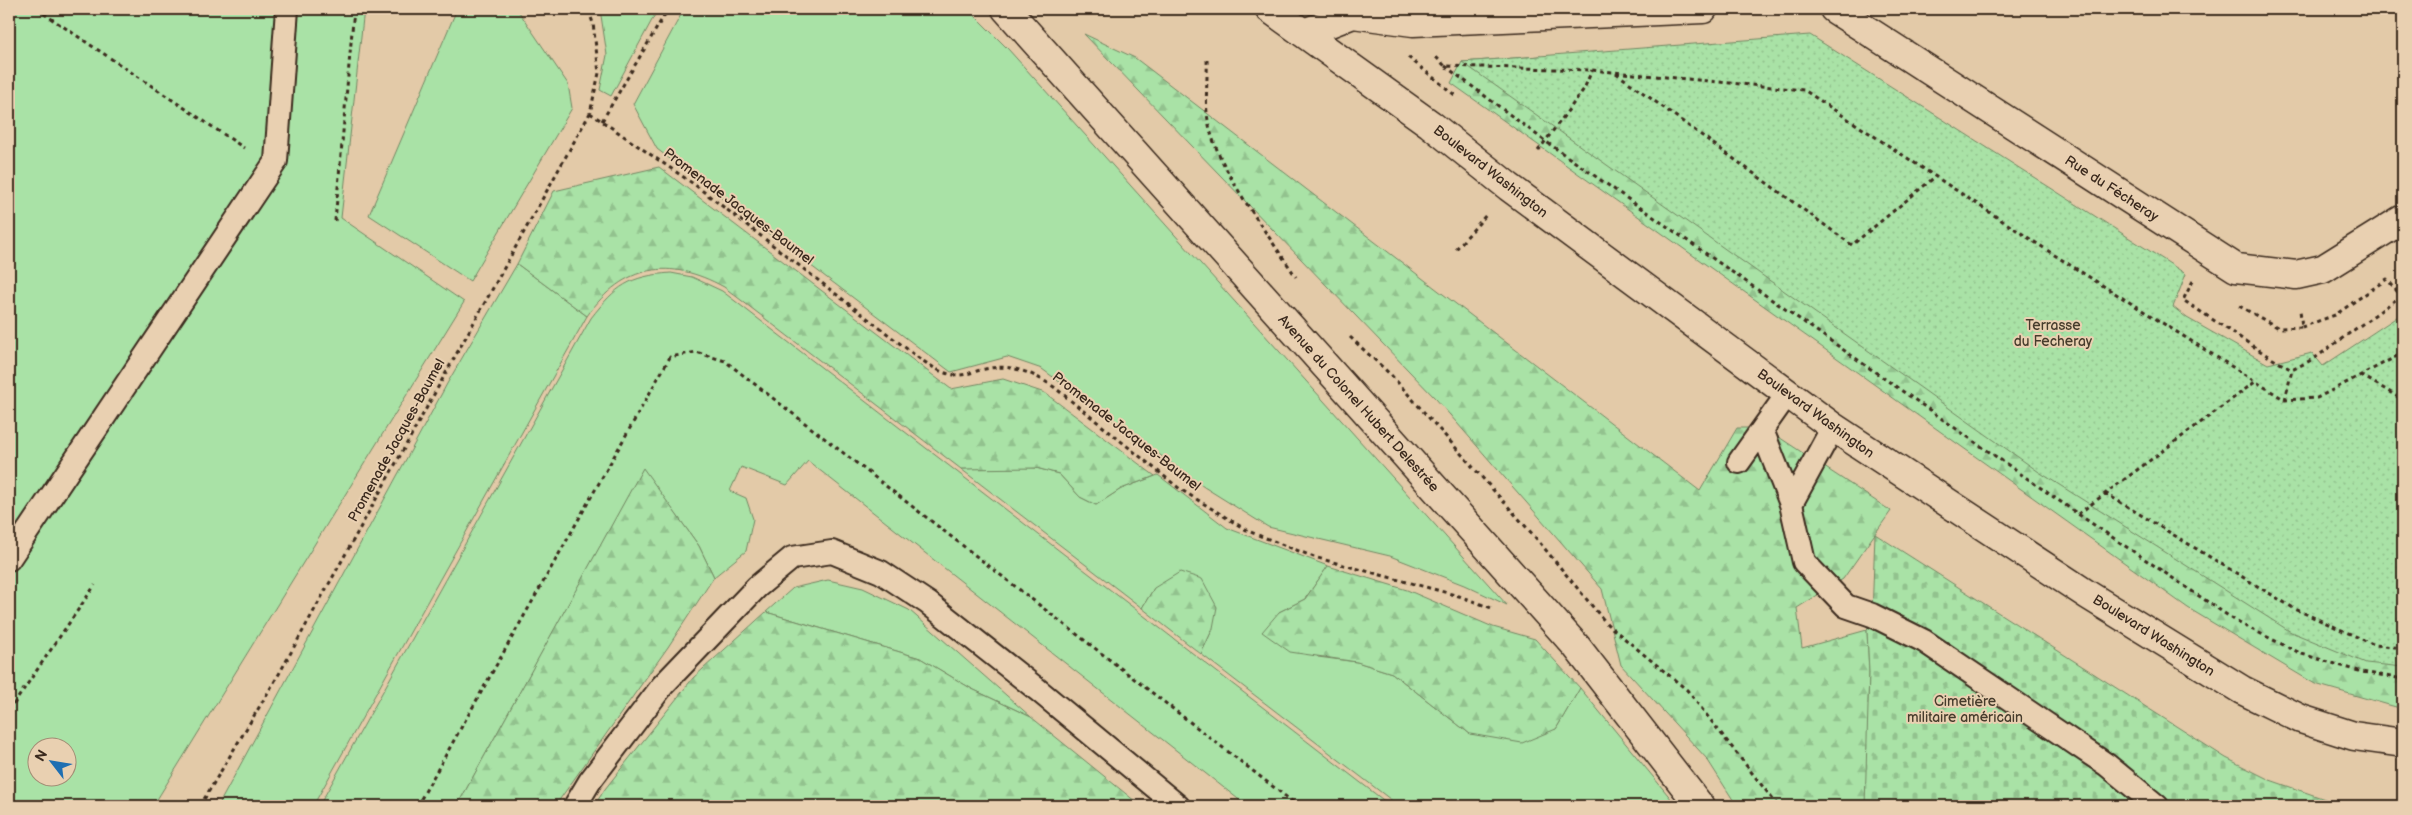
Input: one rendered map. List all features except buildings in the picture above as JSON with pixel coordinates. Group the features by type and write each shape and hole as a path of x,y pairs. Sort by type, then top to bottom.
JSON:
{"street":[{"name":"Avenue du Colonel Hubert Delestrée","path":"1006,9 1576,646 1700,806"},
{"name":"Boulevard Washington","path":"1270,9 1430,124 1509,187 1833,427 2088,595 2242,690 2301,719 2354,736 2403,743"},
{"path":"1304,33 1353,14 1413,22 1703,9"},
{"name":"Rue du Fécheray","path":"1834,9 2236,268 2296,275 2323,269 2403,219"}],"lane":[{"path":"9,559 276,161 287,9"},
{"path":"1739,462 1788,393"},
{"path":"1791,504 1833,427"},
{"path":"1762,430 1791,504 1804,562 1846,606 1872,615 1924,641 2107,766 2157,806"},
{"path":"574,806 590,781 663,685 757,587 792,558 832,552 881,572 928,603 1038,690 1178,806"}],"path":[{"path":"37,9 246,149"},
{"path":"335,220 354,9"},
{"path":"588,9 593,23 599,73 590,113"},
{"path":"602,121 668,9"},
{"path":"1430,53 1545,141 2078,514 2245,627 2302,654 2362,672 2403,679"},
{"path":"1406,56 1458,98"},
{"path":"1207,60 1209,125 1221,156 1237,187 1288,265"},
{"path":"1445,66 1592,70 1804,90 2059,258 2285,400 2317,398 2403,353"},
{"path":"1538,151 1584,89 1592,70"},
{"path":"1615,72 1852,244 1936,176"},
{"name":"Promenade Jacques-Baumel","path":"200,806 279,674 590,113 695,185 920,360 936,370 954,375 970,374 985,369 1003,367 1020,369 1035,374 1054,387 1180,489 1248,531 1314,557 1450,593 1496,610"},
{"path":"1456,249 1490,210"},
{"path":"2236,304 2279,328 2302,327 2335,315 2387,279 2401,296 2315,358 2292,370 2285,400"},
{"path":"2194,280 2183,300 2292,370"},
{"path":"2299,302 2302,327"},
{"path":"2361,375 2403,400"},
{"path":"2078,514 2255,382"},
{"path":"2106,493 2296,609 2374,645 2403,648"},
{"path":"9,711 95,586"},
{"path":"1607,624 1687,690 1778,806"}],"green space":[{"path":"9,9 364,9 341,218 464,302 153,806 9,806"},
{"path":"457,9 517,9 568,84 572,108 470,281 369,215"},
{"path":"600,9 658,9 611,96 600,90 607,55"},
{"path":"684,9 968,9 1008,49 1507,605 1464,585 1390,556 1268,527 1204,487 1042,369 1007,357 951,372 657,149 633,104"},
{"path":"1084,34 1135,58 1700,491 1737,428 1765,428 1891,511 1843,579 1797,608 1802,648 1867,630 1868,704 2015,806 1737,806 1707,759 1621,665 1602,589 1436,399"},
{"name":"Terrasse du Fecheray","path":"1810,35 2186,274 2173,307 2187,318 2268,364 2312,353 2323,366 2403,313 2403,667 2366,663 2291,632 2039,472 1462,62"},
{"name":"Terrasse du Fecheray","path":"1540,56 2403,468 2403,709 2315,684 2188,608 1451,83 1462,62"},
{"path":"659,167 951,389 1003,379 1045,393 1155,476 1121,489 1096,505 1080,497 1059,474 1036,468 961,469 724,287 685,272 666,269 649,271 632,276 616,285 587,316 517,264 554,191"},
{"path":"517,264 587,316 313,806 218,806 448,382"},
{"path":"671,273 692,277 722,291 1391,806 1247,806 808,461 787,485 741,467 730,491 746,498 753,519 746,551 714,577 699,546 643,469 457,806 319,806 591,318 616,290 634,280 657,274"},
{"path":"643,468 699,546 714,577 668,647 555,806 457,806"},
{"path":"1036,468 1059,474 1080,497 1096,505 1121,489 1158,475 1227,528 1328,566 1305,599 1279,612 1318,657 1357,662 1392,673 1470,734 1556,729 1580,688 1677,806 1399,806 1201,654 1213,628 1154,588 1142,608 961,469"},
{"name":"Cimetière militaire américain","path":"1875,534 2226,758 2270,780 2345,806 1865,806 1869,673 1867,630 1872,615"},
{"path":"1328,566 1407,590 1493,627 1535,639 1580,688 1556,729 1522,743 1470,734 1392,673 1357,662 1290,652 1262,632 1279,612 1305,599"},
{"path":"1180,572 1202,579 1217,607 1213,628 1201,654 1142,608 1154,588"},
{"path":"828,580 863,588 909,610 1031,717 972,689 920,658 766,612 793,588"},
{"path":"766,612 920,658 972,689 1031,717 1141,806 594,806 605,789 693,678"}]}
